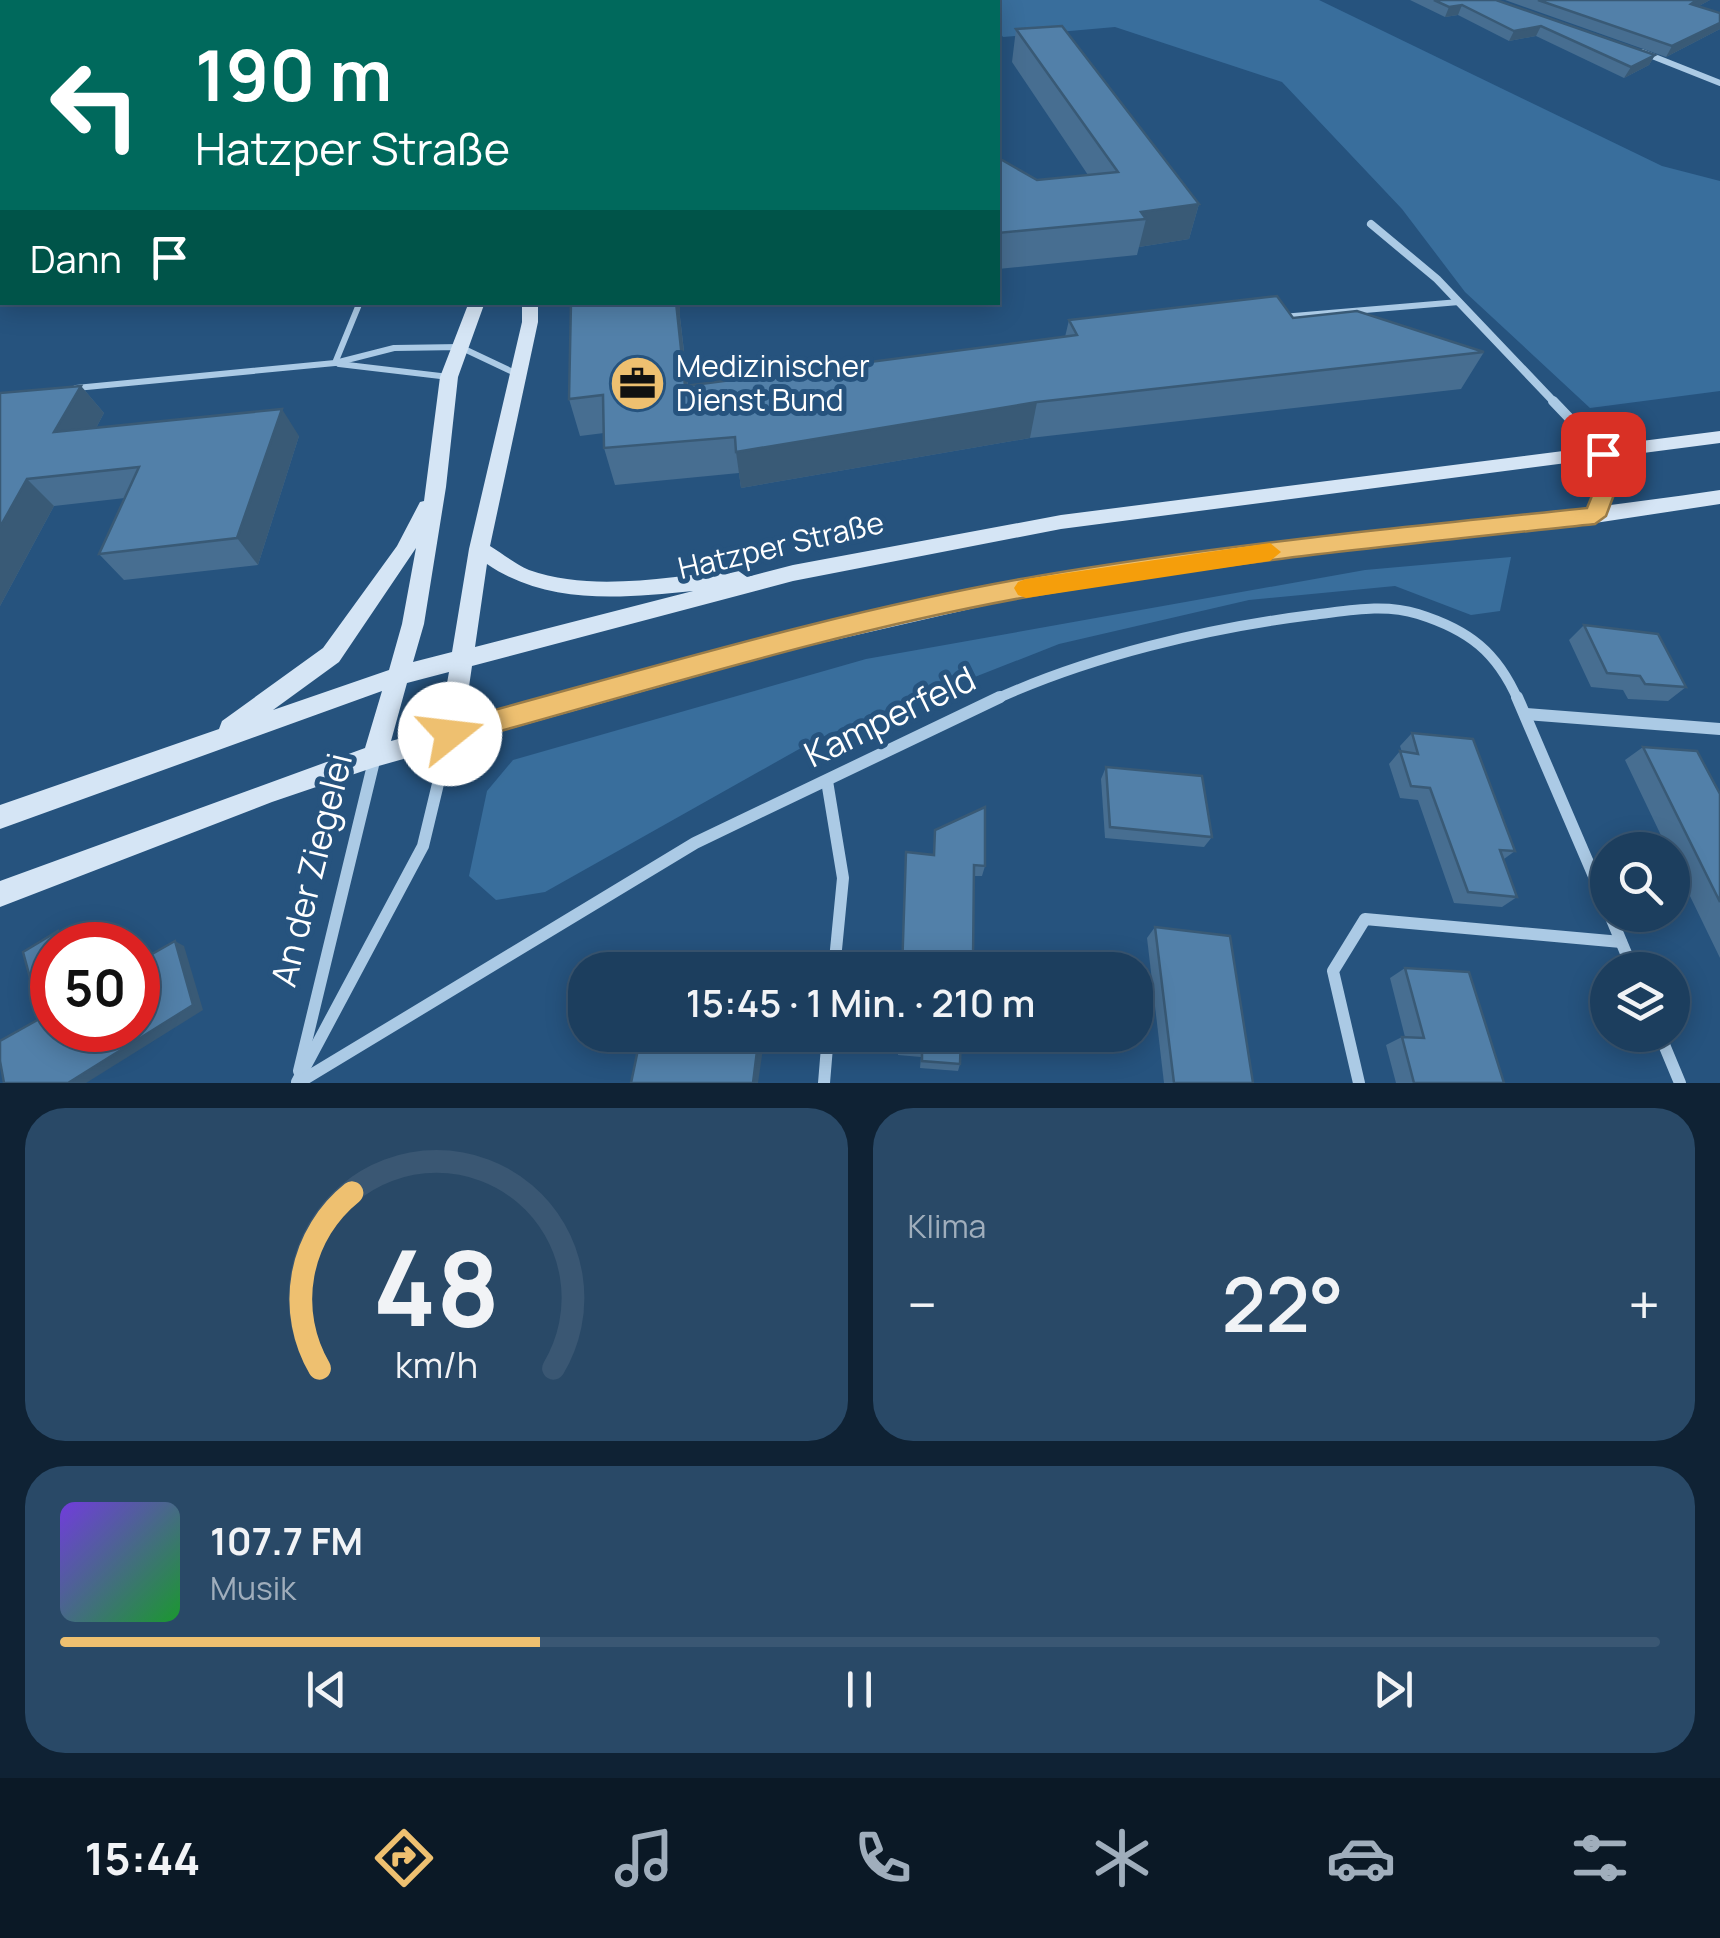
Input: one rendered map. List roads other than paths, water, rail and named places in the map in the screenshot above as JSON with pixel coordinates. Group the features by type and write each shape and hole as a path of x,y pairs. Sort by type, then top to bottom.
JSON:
{"main road":[{"name":"An der Ziegelei","path":"375,756 401,676 436,487 448,377 476,305"},
{"path":"450,734 479,548 530,322 530,305"},
{"name":"Hatzper Straße","path":"0,817 401,676 793,573 1061,522 1720,437"},
{"path":"200,748 331,656 404,551 436,487"},
{"path":"0,894 375,756 791,641 1036,586 1305,547 1595,516 1720,497"},
{"path":"479,548 521,576 561,587 638,586 793,573"}],"street":[{"path":"1640,52 1720,83"},
{"path":"1370,224 1414,256 1574,423"},
{"path":"1595,516 1610,476 1603,454"},
{"name":"Kamperfeld","path":"297,1083 695,843 1000,697 1149,646 1258,622 1376,606 1418,614 1483,644 1505,670 1590,867"},
{"path":"1526,714 1720,729"},
{"name":"An der Ziegelei","path":"297,1083 423,846 450,734"},
{"name":"An der Ziegelei","path":"297,1083 375,756"},
{"path":"827,781 843,878 836,952"},
{"path":"1358,1083 1333,971 1366,918 1621,942"},
{"name":"Kamperfeld","path":"1617,932 1625,952"},
{"path":"824,1083 827,1052"},
{"path":"1667,1052 1680,1083"}],"lane":[{"path":"1262,318 1459,302"},
{"path":"335,364 359,305"},
{"path":"58,390 335,364 394,348 460,348 517,374"},
{"path":"335,364 448,377"},
{"path":"1574,423 1603,454"}],"place":[{"name":"Medizinischer Dienst Bund","path":"637,384"}]}
